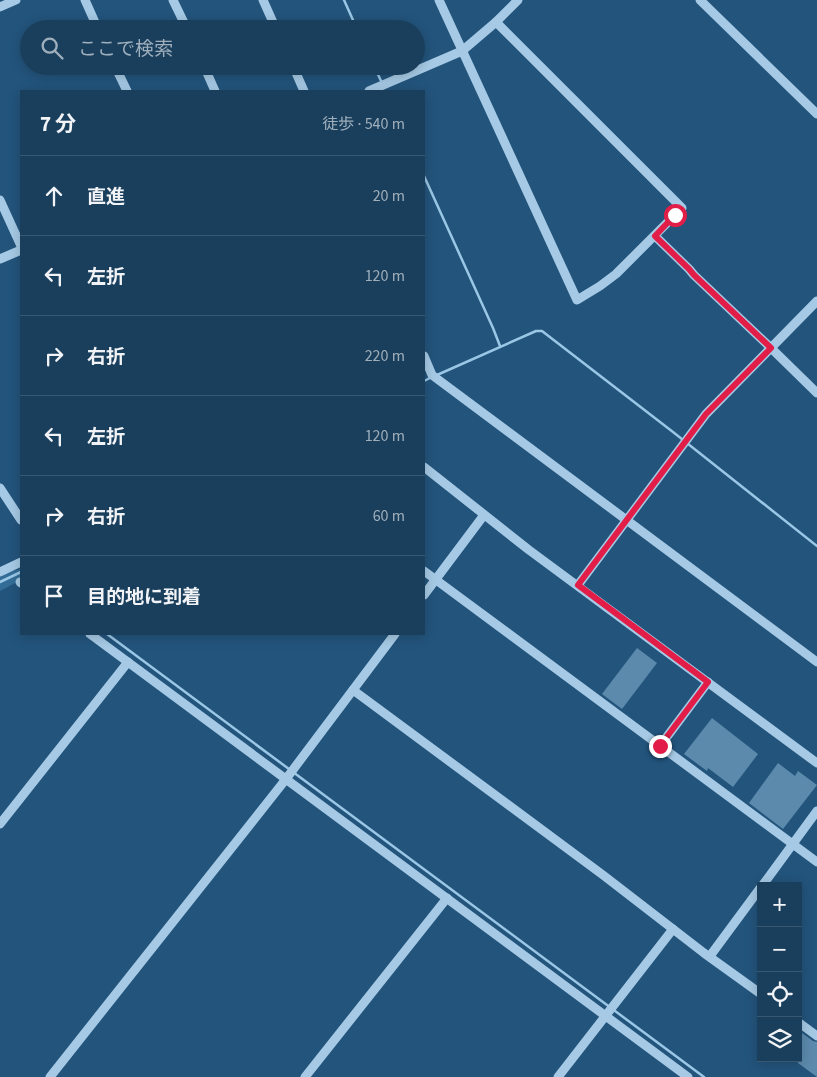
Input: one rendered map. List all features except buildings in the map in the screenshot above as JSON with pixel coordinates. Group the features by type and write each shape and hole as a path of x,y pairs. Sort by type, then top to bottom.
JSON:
{"street":[{"path":"0,7 16,0"},
{"path":"85,0 94,20"},
{"path":"174,0 183,20"},
{"path":"263,0 272,20"},
{"path":"439,0 576,300 616,274 682,208 496,22"},
{"path":"425,67 462,51 518,0"},
{"path":"700,0 817,114"},
{"path":"120,75 127,90"},
{"path":"208,75 215,90"},
{"path":"297,75 304,90"},
{"path":"371,90 406,75"},
{"path":"0,200 20,244"},
{"path":"655,236 817,393"},
{"path":"0,259 20,250"},
{"path":"578,585 706,414 817,301"},
{"path":"425,358 432,374 817,662"},
{"path":"425,468 484,515 817,762"},
{"path":"0,488 20,518"},
{"path":"425,593 484,515"},
{"path":"0,572 20,562"},
{"path":"425,572 817,862"},
{"path":"91,635 688,1077"},
{"path":"50,1077 286,779 394,635"},
{"path":"0,824 128,662"},
{"path":"660,746 708,682"},
{"path":"353,690 757,991"},
{"path":"765,882 817,811"},
{"path":"710,956 757,892"},
{"path":"305,1077 447,898"},
{"path":"558,1077 673,929"},
{"path":"802,1025 817,1036"}],"shaded area":[{"path":"20,569 20,581 0,591 0,575"}],"waterway":[{"path":"344,0 353,20"},
{"path":"378,75 382,83"},
{"path":"425,178 500,346"},
{"path":"437,375 536,331 542,331 817,546"},
{"path":"425,380 432,377"},
{"path":"0,582 20,572"},
{"path":"108,635 704,1077"}],"route":[{"path":"660,746 708,682 578,585 706,414 771,348 655,236 675,215"}]}
